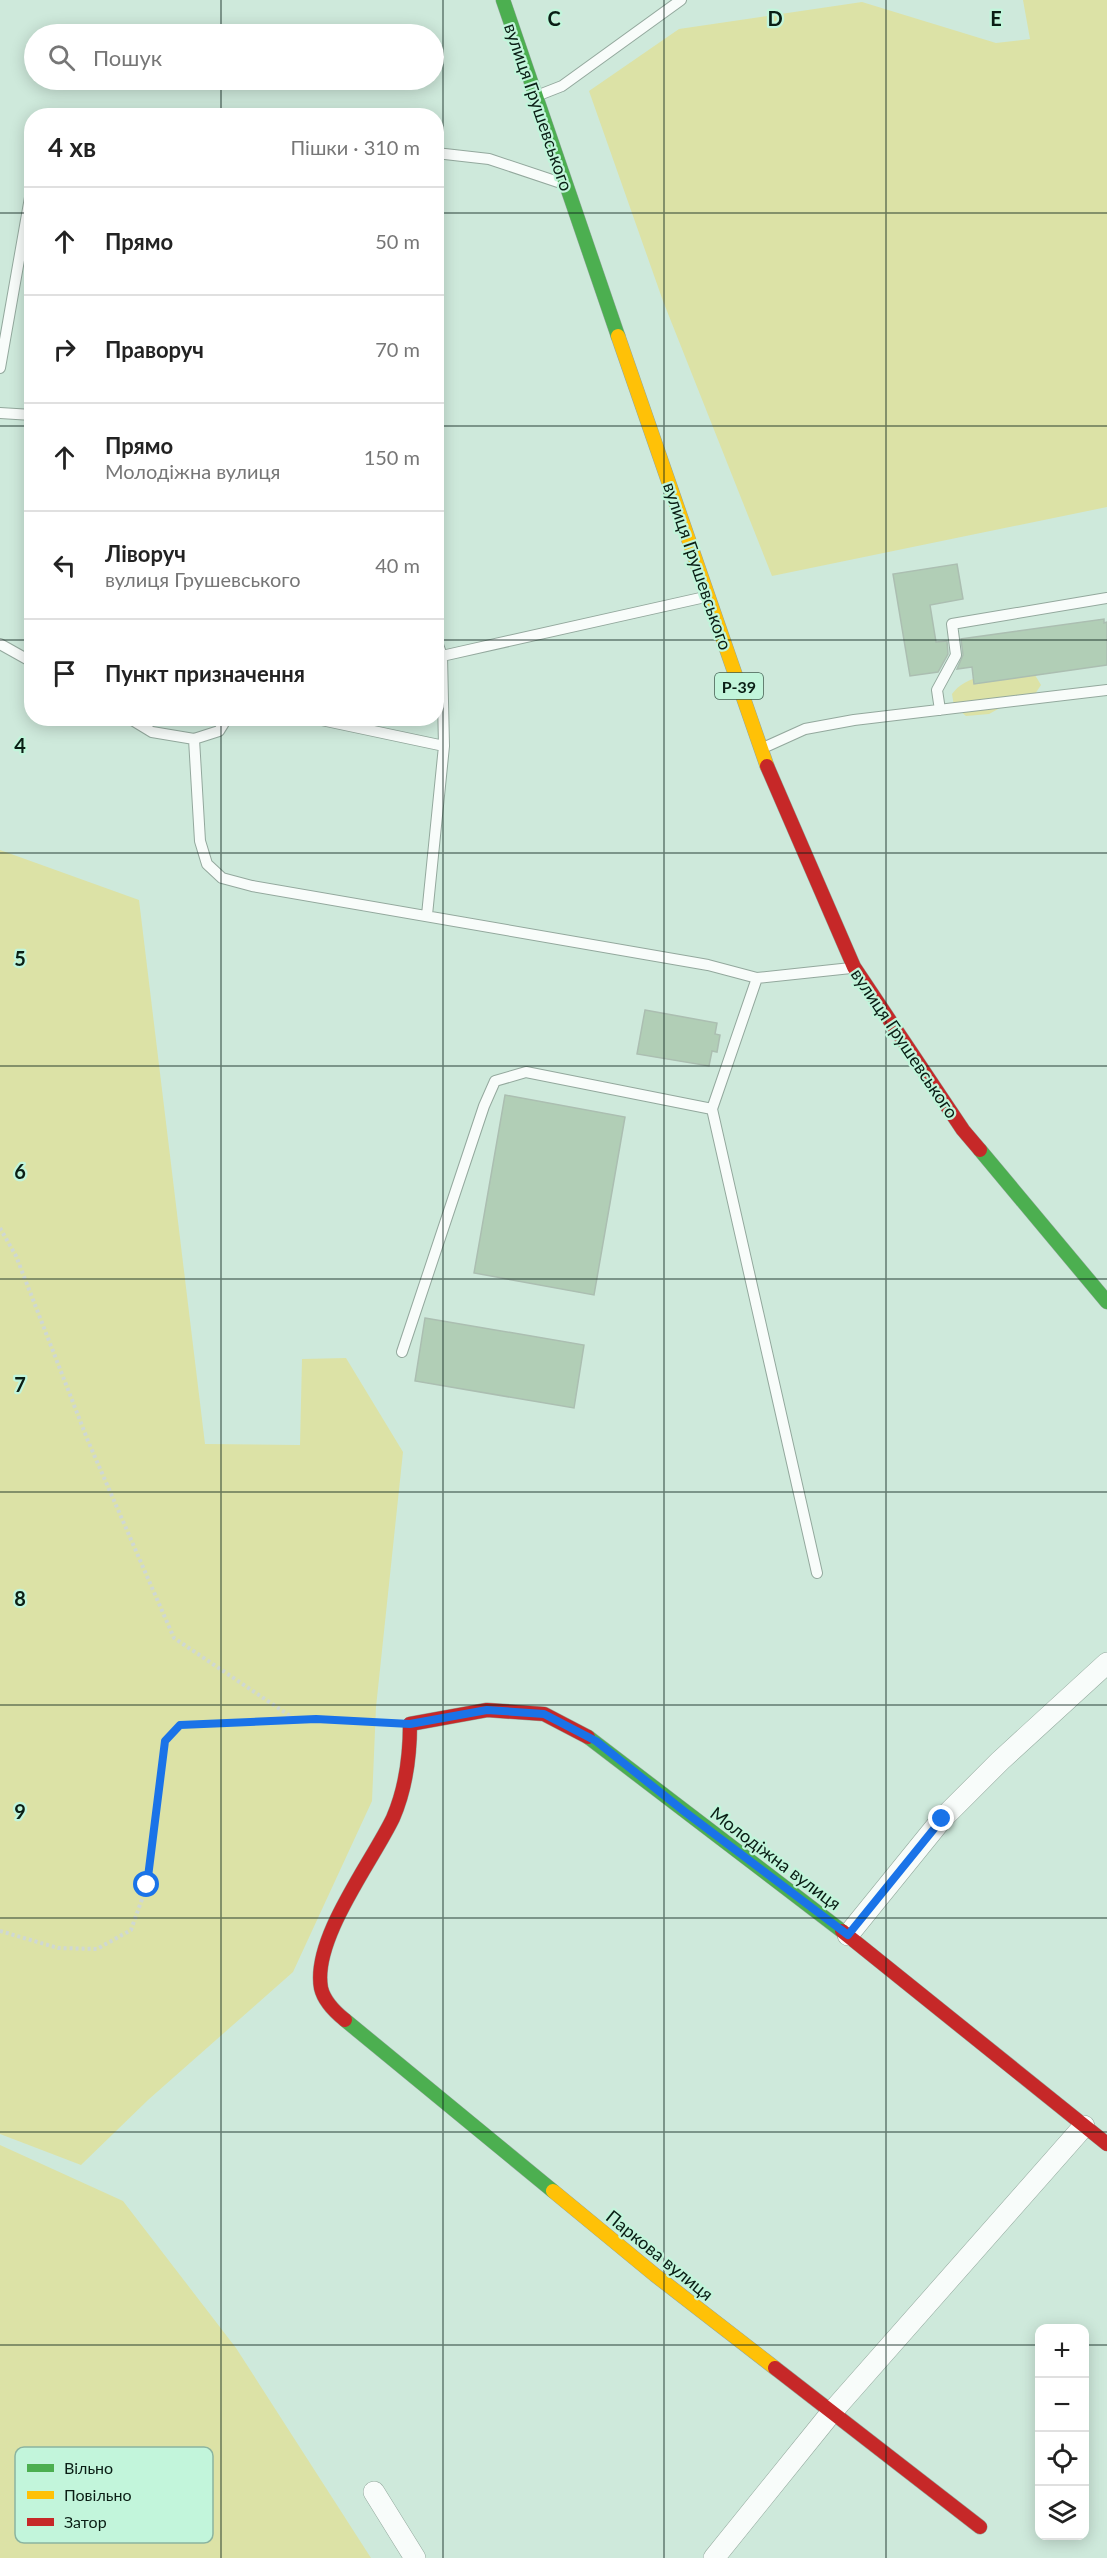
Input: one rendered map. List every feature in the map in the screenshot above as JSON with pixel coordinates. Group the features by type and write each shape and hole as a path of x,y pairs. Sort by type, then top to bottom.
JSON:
{"street":[{"name":"вулиця Грушевського","path":"503,0 760,749 854,967 963,1130 1107,1302"},
{"path":"848,1935 942,1819 1000,1761 1107,1663"},
{"name":"Молодіжна вулиця","path":"410,1724 487,1710 544,1714 596,1741 685,1812 848,1935 1107,2144"},
{"name":"Паркова вулиця","path":"410,1724 411,1754 393,1816 350,1896 325,1950 321,1967 321,1986 334,2011 655,2275 980,2527"},
{"path":"714,2558 831,2413 1084,2126"},
{"path":"374,2492 415,2558"}],"lane":[{"path":"536,96 562,86 681,0"},
{"path":"444,154 489,159 566,185"},
{"path":"0,368 24,232"},
{"path":"0,413 24,414"},
{"path":"444,656 708,596"},
{"path":"940,710 937,690 956,655 952,624 1107,598"},
{"path":"0,644 24,658"},
{"path":"760,749 804,729 1107,690"},
{"path":"142,726 152,732 194,739 219,731 222,726"},
{"path":"350,726 444,746"},
{"path":"427,915 444,746 444,726"},
{"path":"194,739 200,841 207,864 222,878 252,886 708,965 757,978 854,967"},
{"path":"757,978 712,1109 817,1573"},
{"path":"402,1352 484,1106 495,1081 526,1072 712,1109"}],"path":[{"path":"0,1228 16,1256 88,1441 174,1638 296,1720"},
{"path":"0,1931 58,1948 97,1949 131,1930 147,1885 165,1741 180,1725 316,1719 410,1724"}],"green space":[{"path":"1023,0 1107,0 1107,507 772,576 663,301 589,91 679,29 862,2 996,43 1030,39"},
{"path":"1032,670 1041,685 1035,694 1025,694 989,714 966,716 954,706 952,694 968,681 989,674"},
{"path":"0,850 139,900 205,1444 300,1445 302,1359 346,1358 403,1452 376,1707 372,1801 293,1972 148,2100 81,2165 0,2134"},
{"path":"0,2145 123,2201 236,2348 371,2558 0,2558"}],"building":[{"path":"957,564 963,599 930,605 936,642 947,641 948,654 938,672 910,676 893,574"},
{"path":"1104,619 1104,623 1107,622 1107,665 974,684 972,667 957,669 963,655 961,639"},
{"path":"645,1010 717,1023 715,1034 720,1035 717,1052 712,1051 709,1066 637,1054"},
{"path":"505,1095 625,1117 594,1295 474,1273"},
{"path":"425,1318 584,1345 574,1408 415,1381"}],"traffic: fast":[{"path":"503,0 618,336"},
{"path":"980,1150 1107,1302"},
{"path":"588,1737 842,1931"},
{"path":"345,2020 553,2191"}],"traffic: slow":[{"path":"618,336 767,766"},
{"path":"553,2191 655,2275 775,2368"}],"traffic: jam":[{"path":"767,766 854,967 963,1130 980,1150"},
{"path":"345,2020 327,2002 321,1988 321,1968 334,1924 393,1818 406,1772 410,1724 487,1710 544,1714 588,1737"},
{"path":"842,1931 1107,2144"},
{"path":"775,2368 980,2527"}],"route":[{"path":"147,1885 165,1741 180,1725 316,1719 410,1724 487,1710 544,1714 596,1741 685,1812 848,1935 942,1819"}]}
